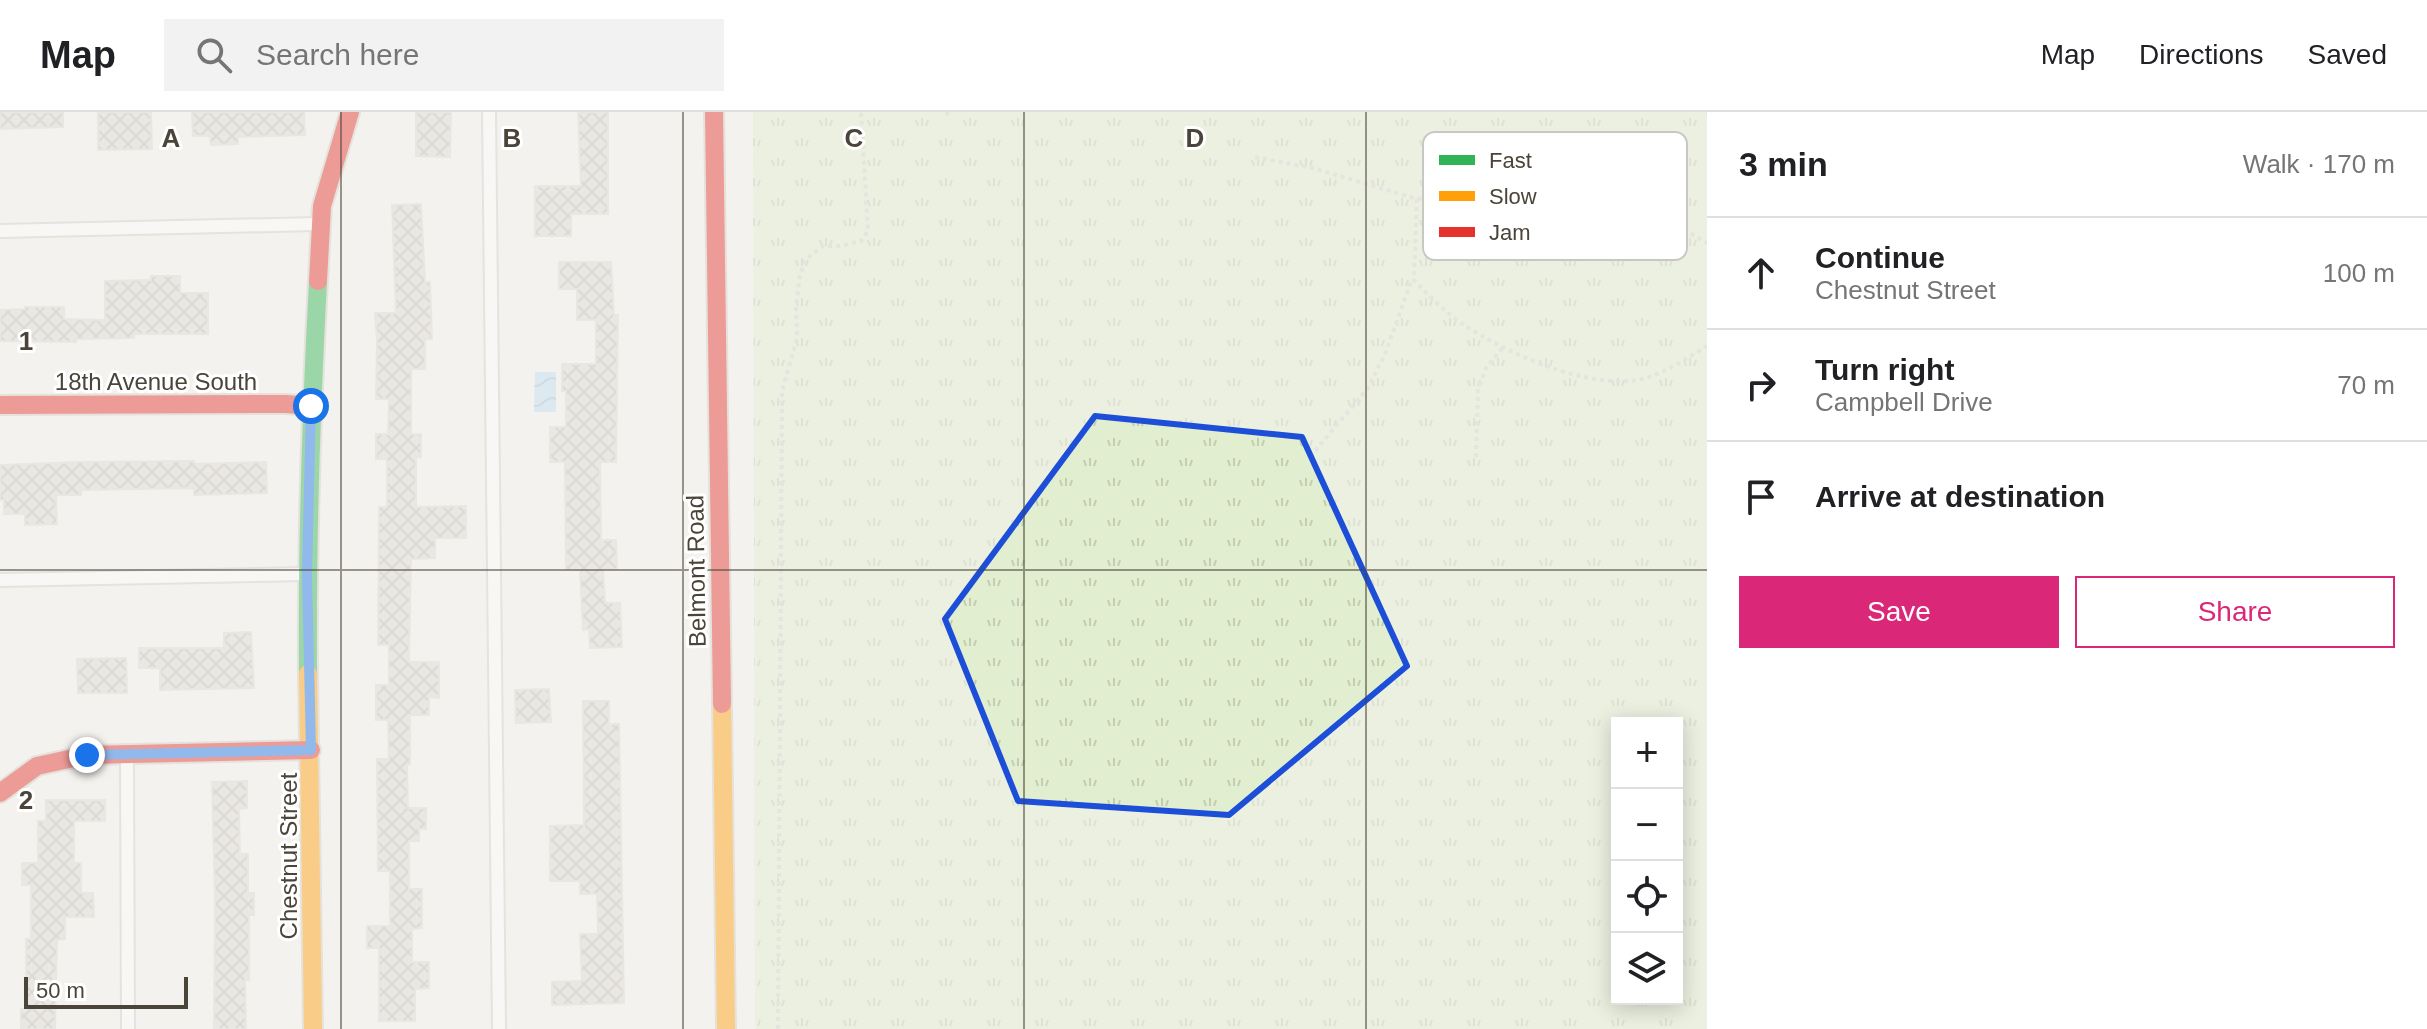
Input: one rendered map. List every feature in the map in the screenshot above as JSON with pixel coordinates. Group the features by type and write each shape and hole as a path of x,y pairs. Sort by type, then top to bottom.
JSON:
{"street":[{"name":"Chestnut Street","path":"313,1029 307,574 311,406 322,206 350,112"},
{"name":"Belmont Road","path":"714,112 726,1029"},
{"name":"18th Avenue South","path":"0,405 311,406"},
{"path":"0,793 37,766 87,755 311,750"}],"lane":[{"path":"489,112 499,1029"},
{"path":"0,231 320,224"},
{"path":"0,580 307,574"},
{"path":"127,754 128,1029"}],"path":[{"path":"778,1029 782,391 797,338 796,306 806,259 823,246 861,241 868,231 861,112"},
{"path":"1255,157 1316,169 1423,199"},
{"path":"1417,199 1414,280 1461,323 1503,347 1557,370 1609,382 1642,379 1707,346"},
{"path":"1687,231 1707,243"},
{"path":"1310,457 1368,388 1390,340 1414,273"},
{"path":"1476,457 1478,390 1486,368 1503,347"}],"highlighted area":[{"path":"1095,416 1302,437 1407,666 1229,815 1018,801 945,619"}],"green space":[{"path":"753,112 1707,112 1707,1029 755,1029"}],"water":[{"path":"535,372 556,372 556,412 534,412"}],"building":[{"path":"0,112 63,112 63,127 0,129"},
{"path":"98,112 151,112 152,149 98,150"},
{"path":"192,112 304,112 305,135 238,137 238,144 211,145 210,136 193,136"},
{"path":"416,112 451,112 450,157 416,156"},
{"path":"578,112 608,112 608,214 571,214 571,236 535,236 535,186 581,186"},
{"path":"421,204 425,282 430,282 432,339 425,339 425,369 411,369 411,434 421,434 421,457 416,457 416,507 466,506 466,538 435,538 435,558 411,559 409,662 439,662 439,698 429,697 429,715 410,715 410,764 407,765 408,808 426,808 426,829 419,829 419,841 409,841 409,889 422,889 422,928 412,929 412,962 429,962 429,988 415,989 415,1021 379,1021 379,948 367,948 367,926 390,926 390,871 378,871 377,759 389,759 388,720 376,720 376,685 389,685 389,645 378,645 379,507 387,507 387,459 376,459 376,434 388,434 389,399 376,399 375,313 396,313 392,205"},
{"path":"559,262 611,262 614,315 618,315 616,462 600,462 601,540 616,540 617,569 603,569 605,603 620,603 622,647 590,648 589,629 583,630 580,570 566,570 565,462 550,462 550,427 566,427 562,364 596,364 596,320 577,320 577,289 559,289"},
{"path":"151,276 180,276 180,293 208,293 208,334 134,334 134,338 76,339 76,342 0,341 0,310 64,307 64,319 105,320 105,281 151,280"},
{"path":"194,461 194,464 266,462 267,493 194,495 194,488 81,490 81,495 56,495 57,524 25,525 25,514 4,514 4,500 0,500 0,465"},
{"path":"251,632 254,688 160,690 160,668 139,668 139,648 224,648 224,633"},
{"path":"126,658 127,693 78,693 77,659"},
{"path":"549,689 551,722 516,723 515,690"},
{"path":"583,701 609,701 609,724 619,724 624,1003 552,1005 552,982 582,981 580,934 598,934 597,894 580,894 580,881 550,881 550,826 584,825"},
{"path":"247,781 247,808 239,809 240,854 248,854 248,893 254,893 254,915 249,915 249,980 245,980 246,1029 214,1029 212,782"},
{"path":"46,800 105,800 105,821 74,821 74,863 81,863 81,893 93,893 94,917 65,917 65,939 57,940 55,1029 26,1029 21,1028 21,1009 26,1009 26,939 31,939 31,885 22,885 22,863 38,863 38,821 46,821"}],"traffic: fast":[{"path":"308,674 310,478 318,281"}],"traffic: slow":[{"path":"308,674 313,1029"},
{"path":"722,704 726,1029"}],"traffic: jam":[{"path":"318,281 322,206 350,112"},
{"path":"714,112 722,704"},
{"path":"0,405 311,406"},
{"path":"0,793 37,766 87,755 311,750"}],"route":[{"path":"87,755 311,750 307,574 311,406"}]}
